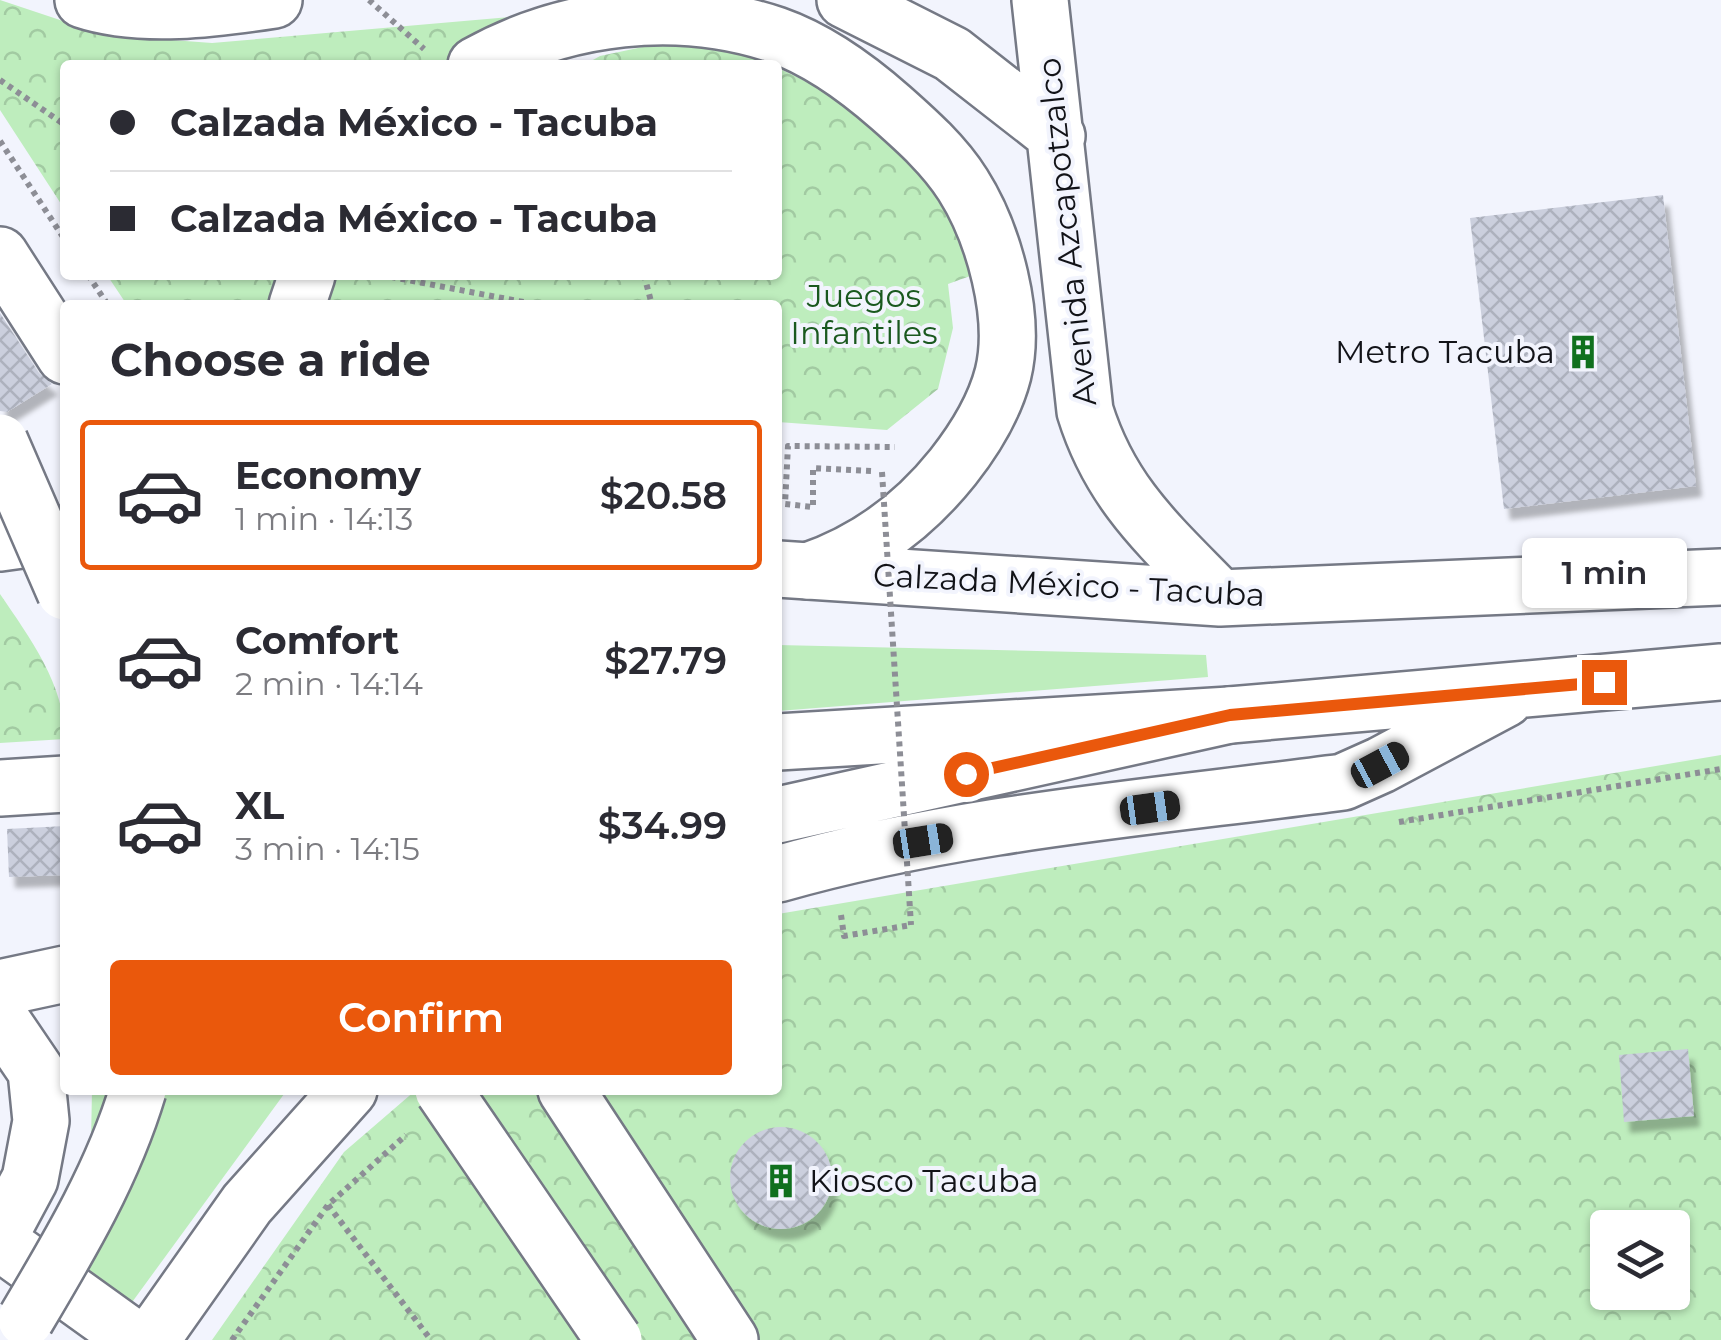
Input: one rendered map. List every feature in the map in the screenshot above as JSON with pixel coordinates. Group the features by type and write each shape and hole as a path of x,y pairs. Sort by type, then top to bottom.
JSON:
{"main road":[{"path":"93,3 205,10 274,0"},
{"path":"846,0 952,54 1057,136"},
{"name":"Avenida Azcapotzalco","path":"1040,0 1085,412 1096,447 1113,480 1138,513 1220,598"},
{"path":"452,58 588,23 658,17 742,26 778,36 838,66 921,135 962,184 985,228 1000,276 1004,370 995,400 959,460 916,508 856,552 793,570"},
{"path":"0,255 60,348"},
{"path":"0,440 60,529"},
{"path":"0,440 60,580"},
{"path":"0,508 60,515"},
{"path":"0,543 60,537"},
{"name":"Calzada México - Tacuba","path":"793,570 1220,598 1721,577"},
{"path":"782,742 1230,715 1721,672"},
{"path":"782,873 850,853 996,829 1343,782 1525,688"},
{"path":"782,815 1230,715"},
{"path":"0,788 60,784"},
{"path":"0,988 60,975"},
{"path":"0,1018 36,1071 41,1121 30,1179 0,1238 136,1340"},
{"path":"10,1340 93,1205 112,1166 136,1095"},
{"path":"151,1340 246,1204 344,1095"},
{"path":"569,1095 730,1340"},
{"path":"428,1109 614,1340"}],"path":[{"path":"369,0 452,58"},
{"path":"0,80 60,122"},
{"path":"0,141 60,232"},
{"path":"408,280 512,300"},
{"path":"782,440 788,446"},
{"path":"813,468 882,472 910,925 844,936 840,914"},
{"path":"232,1340 328,1206 428,1109"},
{"path":"328,1206 431,1340"}],"green space":[{"path":"0,0 105,35 212,43 511,17 541,60 60,60 60,202 0,110"},
{"path":"671,41 759,60 593,60"},
{"name":"Juegos Infantiles","path":"782,70 831,96 900,153 953,225 973,275 948,284 953,328 938,389 887,430 782,422 782,300 124,300 110,280 782,280"},
{"path":"0,594 34,645 52,681 60,705 60,739 0,743"},
{"path":"782,645 1206,655 1208,677 782,711"},
{"path":"1721,755 1721,1340 212,1340 344,1152 410,1095 782,1095 782,913"},
{"path":"92,1095 283,1095 130,1305 52,1243 91,1142"}],"building":[{"name":"Metro Tacuba","path":"1663,195 1696,486 1504,509 1470,218"},
{"path":"0,313 39,373 52,384 7,412 0,411"},
{"path":"60,826 60,875 9,877 7,829"},
{"path":"1688,1049 1694,1116 1624,1122 1619,1055"},
{"name":"Kiosco Tacuba","path":"781,1127 800,1131 817,1142 828,1159 832,1178 828,1197 817,1214 800,1225 781,1229 762,1225 745,1214 734,1197 730,1178 734,1159 745,1142 762,1131"}],"place":[{"name":"Metro Tacuba","path":"1583,352"},
{"name":"Kiosco Tacuba","path":"781,1181"}],"route":[{"path":"966,774 1230,715 1604,682"}]}
